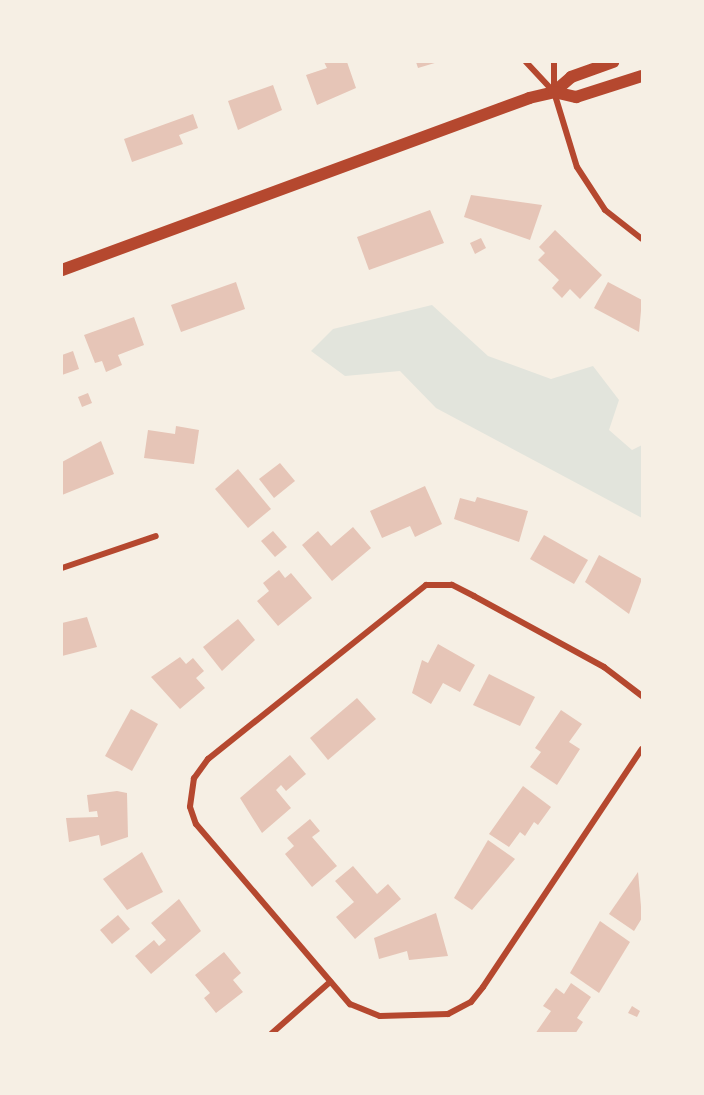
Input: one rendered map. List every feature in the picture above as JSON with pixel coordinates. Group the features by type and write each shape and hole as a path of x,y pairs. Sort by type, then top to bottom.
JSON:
{"main road":[{"path":"62,270 554,92 571,77 613,62"},
{"path":"554,92 576,97 642,76"}],"street":[{"path":"526,62 554,92"},
{"path":"554,62 554,92 577,167 605,210 642,239"},
{"path":"62,568 156,536"},
{"path":"642,696 584,656 466,592 437,583 407,596 208,759 189,795 195,824 350,1004 380,1016 448,1014 471,1002 642,748"},
{"path":"271,1034 330,982"}],"shaded area":[{"path":"432,305 488,356 551,379 593,366 619,400 609,430 632,450 642,445 642,518 436,408 400,371 345,376 311,351 333,329"}],"building":[{"path":"324,62 347,62 356,88 317,105 306,75 327,68"},
{"path":"416,62 438,62 418,68"},
{"path":"273,85 282,110 238,130 228,101"},
{"path":"193,114 198,128 179,135 183,144 132,162 124,139"},
{"path":"471,195 542,205 530,240 464,217"},
{"path":"430,210 444,243 369,270 357,237"},
{"path":"555,230 602,275 580,299 570,289 562,298 552,288 559,280 538,260 545,253 539,247"},
{"path":"481,238 486,248 475,254 470,243"},
{"path":"236,282 245,309 181,332 171,305"},
{"path":"608,282 642,300 639,332 594,308"},
{"path":"134,317 144,345 118,355 122,365 106,372 102,361 95,363 84,335"},
{"path":"73,351 79,369 62,375 62,355"},
{"path":"88,393 92,403 82,407 78,397"},
{"path":"176,426 199,430 194,464 144,458 148,430 175,434"},
{"path":"101,441 114,474 62,495 62,462"},
{"path":"280,463 295,481 274,498 259,479"},
{"path":"238,469 271,509 248,528 215,489"},
{"path":"425,486 442,524 415,537 410,526 382,538 370,511"},
{"path":"477,497 528,511 519,542 454,519 460,498 475,502"},
{"path":"353,527 371,548 332,581 302,545 318,531 331,546"},
{"path":"273,531 287,547 275,557 261,541"},
{"path":"544,535 588,560 574,584 530,559"},
{"path":"599,555 642,579 629,614 585,582"},
{"path":"279,570 285,578 291,573 312,598 278,626 257,601 269,591 263,583"},
{"path":"87,617 97,647 62,656 62,623"},
{"path":"238,619 255,640 222,671 203,647"},
{"path":"438,644 475,665 460,692 443,683 431,704 412,693 422,660 428,663"},
{"path":"180,657 186,664 193,658 204,671 196,678 205,688 180,709 151,677"},
{"path":"489,674 535,697 520,726 473,705"},
{"path":"357,698 376,719 328,760 310,738"},
{"path":"131,709 158,724 132,771 105,756"},
{"path":"561,710 582,724 569,742 580,749 557,785 530,767 541,752 535,748"},
{"path":"290,755 306,774 286,791 281,785 276,790 291,808 262,833 240,798"},
{"path":"523,786 551,807 538,825 534,822 525,836 520,832 509,847 489,834"},
{"path":"117,791 127,793 128,837 101,846 99,835 69,842 66,818 98,817 97,811 89,812 87,795"},
{"path":"310,819 320,831 312,837 337,866 312,887 285,854 294,846 287,838"},
{"path":"488,840 515,859 472,910 454,898"},
{"path":"142,852 163,892 127,910 103,879"},
{"path":"353,866 377,894 388,884 401,899 355,939 336,917 354,902 335,881"},
{"path":"638,872 642,918 634,931 609,914"},
{"path":"179,899 201,931 151,974 135,956 154,940 159,946 166,940 151,923"},
{"path":"436,913 448,956 409,960 407,951 379,959 374,938"},
{"path":"118,915 130,929 112,944 100,930"},
{"path":"600,921 630,942 599,993 570,973"},
{"path":"224,952 241,973 233,980 243,992 216,1013 204,998 210,993 195,975"},
{"path":"571,983 591,997 577,1018 583,1022 575,1034 535,1034 551,1011 543,1006 556,988 564,994"},
{"path":"632,1006 640,1011 637,1017 628,1013"}]}
